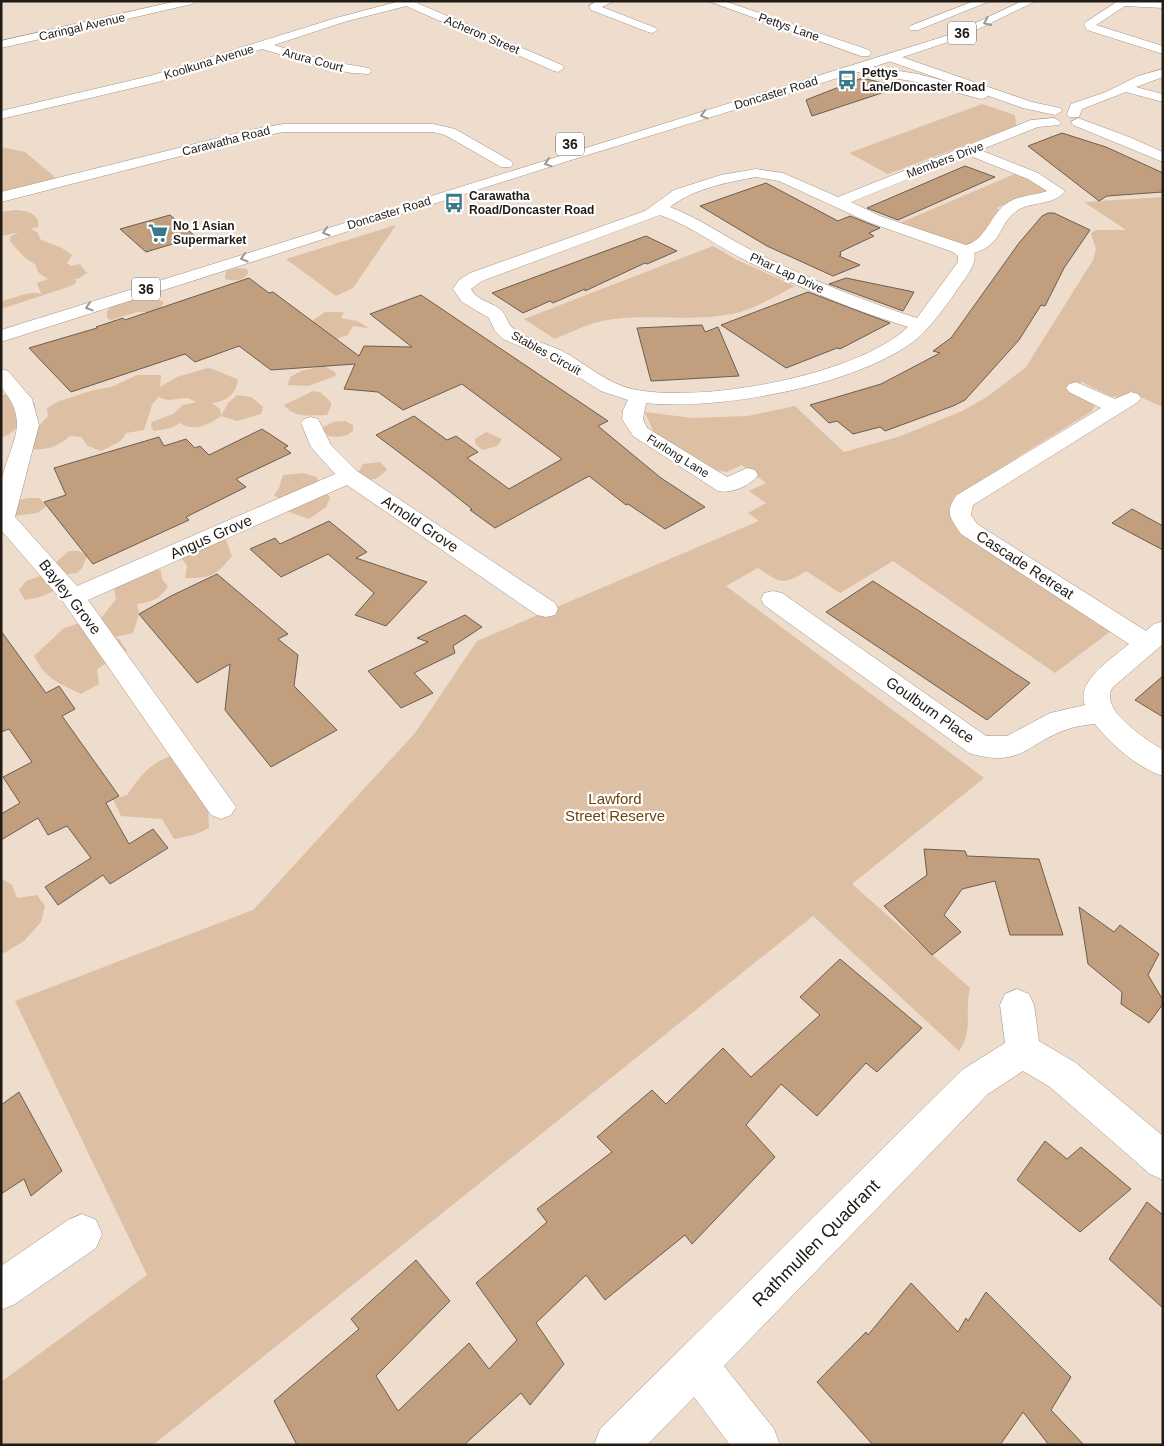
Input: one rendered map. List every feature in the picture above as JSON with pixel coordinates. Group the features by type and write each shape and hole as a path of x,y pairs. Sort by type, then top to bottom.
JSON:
{"street":[{"name":"Caringal Avenue","path":"1,45 192,1"},
{"path":"609,1 594,6 652,30"},
{"name":"Pettys Lane","path":"713,1 884,59"},
{"path":"914,28 985,1"},
{"name":"Doncaster Road","path":"337,215 927,34 1008,1"},
{"name":"Doncaster Road","path":"1,336 956,36 1031,1"},
{"name":"Koolkuna Avenue","path":"1,115 154,79 340,20 410,2"},
{"name":"Acheron Street","path":"410,2 558,68"},
{"path":"1163,5 1123,3 1090,24 1091,28 1163,50"},
{"path":"737,10 755,5"},
{"path":"922,68 924,61 956,36"},
{"name":"Arura Court","path":"262,45 313,62 342,69 365,71"},
{"path":"884,59 922,68 1028,105 1051,116"},
{"path":"884,59 981,95"},
{"path":"851,70 888,73 981,95 1051,116 1076,118 1163,158"},
{"path":"1076,118 1076,107 1142,79 1163,73"},
{"path":"1124,88 1163,98"},
{"name":"Members Drive","path":"836,203 969,151 1051,116"},
{"name":"Carawatha Road","path":"1,197 270,129 284,128 443,129 520,172"},
{"path":"964,251 988,241 1006,213 1014,205 1027,200 1052,195 1057,191 1033,176 969,151"},
{"name":"Stables Circuit","path":"756,173 783,176 836,203 874,219 964,251 967,258 920,325 902,340 874,357 849,368 813,379 726,395 677,398 640,396 612,389 548,351 527,345 501,328 497,316 470,300 462,289 465,284 476,277 651,214 660,209 680,193 721,179 756,173"},
{"name":"Phar Lap Drive","path":"660,209 684,218 744,252 799,279 867,307 920,325"},
{"name":"36","path":"1,320 274,234"},
{"name":"Bayley Grove","path":"1,375 22,399 30,425 2,518 73,597 221,807"},
{"name":"Cascade Retreat","path":"1076,388 1123,403 965,500 960,507 960,515 970,529 1154,636"},
{"name":"Furlong Lane","path":"640,396 633,407 632,417 636,428 745,498"},
{"name":"Arnold Grove","path":"311,423 322,447 349,476 546,609"},
{"name":"Furlong Lane","path":"726,486 747,475"},
{"name":"Angus Grove","path":"73,597 349,476"},
{"name":"Goulburn Place","path":"773,598 979,745 994,749 1007,748 1054,723 1078,716 1103,713"},
{"path":"1154,636 1104,680 1097,691 1098,703 1107,721 1135,746 1163,765"},
{"path":"1018,1005 1023,1050 1063,1075 1163,1161"},
{"name":"Rathmullen Quadrant","path":"616,1445 975,1082 1023,1050"},
{"path":"1,1290 82,1234"},
{"path":"696,1365 758,1445"}],"green space":[{"path":"982,104 1015,115 1016,126 888,174 849,153"},
{"path":"1,147 25,152 56,178 1,192"},
{"path":"1017,173 1049,191 1021,197 997,208 1000,213 975,245 963,245 895,225"},
{"name":"Lawford Street Reserve","path":"1163,197 1163,407 1133,394 1117,397 1110,396 1082,382 1069,390 1095,406 1092,411 955,496 951,504 951,516 1111,631 1055,673 893,561 840,593 806,571 792,579 782,581 758,568 726,586 984,778 852,884 970,988 966,1036 959,1051 813,916 153,1445 1,1445 1,1382 147,1275 15,1001 253,910 415,733 477,641 759,521 748,513 766,503 749,491 766,483 742,465 726,472 709,469 653,431 645,412 692,418 748,416 795,406 844,452 901,436 962,411 987,397 1026,367 1093,260 1096,249 1091,233 1096,230 1126,230 1084,202"},
{"path":"15,210 27,212 35,216 38,227 31,229 37,232 41,240 62,248 72,255 67,263 71,266 80,264 87,273 78,279 73,279 76,280 75,284 1,309 1,301 26,294 41,294 37,283 48,279 40,274 36,265 24,257 10,241 11,236 19,232 1,236 1,212"},
{"path":"396,225 353,288 336,296 286,259"},
{"path":"713,246 737,260 795,286 756,306 732,314 698,318 646,317 611,320 594,323 555,339 524,319"},
{"path":"237,268 247,269 248,273 244,278 235,280 225,279 226,271"},
{"path":"151,297 164,302 160,308 149,312 137,312 111,320 107,318 107,311 114,304 126,300"},
{"path":"325,312 344,312 341,318 357,321 369,328 353,326 348,335 339,338 335,342 313,325 313,320"},
{"path":"324,366 335,372 336,376 308,386 288,385 290,377 301,371"},
{"path":"208,368 238,379 237,385 230,396 222,401 212,403 220,409 221,416 206,425 191,427 180,423 171,428 154,431 151,426 152,422 173,414 183,405 197,402 187,398 168,400 158,397 152,405 144,430 126,433 121,441 101,451 88,446 81,437 70,436 51,447 29,449 35,430 48,416 47,408 59,401 94,390 111,387 137,375 161,375 160,387 177,377"},
{"path":"313,391 320,392 331,402 327,415 309,416 298,414 284,405"},
{"path":"7,394 35,403 34,415 8,435 1,437 1,395"},
{"path":"237,395 251,397 263,407 261,414 237,421 221,416 228,403"},
{"path":"345,421 353,425 353,431 347,435 339,437 328,436 322,428 333,422"},
{"path":"486,432 502,439 497,446 483,450 476,445 475,439"},
{"path":"380,462 387,469 380,476 369,480 354,480 363,464"},
{"path":"303,473 316,477 330,498 326,507 309,519 284,510 281,500 274,495 279,488 283,475"},
{"path":"39,498 47,506 37,513 13,516 12,513 19,500"},
{"path":"226,540 232,556 217,572 207,576 185,578 187,566 181,557 207,542"},
{"path":"69,551 79,551 87,556 82,568 77,573 63,575 53,565"},
{"path":"151,567 161,571 162,579 168,586 155,599 137,604 139,614 133,633 114,637 120,640 127,651 97,669 99,684 81,694 53,680 43,670 34,656 64,628 83,622 94,627 116,599 114,588"},
{"path":"46,574 58,589 40,597 25,600 19,590 26,581"},
{"path":"173,755 208,809 209,828 194,835 174,839 162,819 121,816 113,799 127,795 146,771 158,762"},
{"path":"1,878 12,885 17,898 37,895 45,906 41,922 24,941 1,955"}],"building":[{"path":"862,78 900,87 812,116 806,100"},
{"path":"1062,133 1106,147 1163,173 1163,192 1107,196 1099,201 1028,146"},
{"path":"965,166 995,177 898,220 867,208"},
{"path":"766,183 838,221 850,216 880,228 869,233 874,236 840,252 841,255 839,256 860,265 833,276 767,246 700,206"},
{"path":"1054,213 1090,230 1064,268 1045,306 1041,305 1019,340 965,400 885,431 880,427 853,434 837,421 829,423 810,405 881,384 940,353 933,351 951,338 1019,243 1042,216"},
{"name":"No 1 Asian Supermarket","path":"170,215 196,237 146,252 120,229"},
{"path":"646,236 677,251 647,264 645,263 585,291 585,289 553,303 550,301 523,313 492,293"},
{"path":"249,278 269,293 273,292 359,356 364,346 412,347 370,314 421,295 608,421 598,426 661,478 705,507 665,529 628,504 626,505 589,476 495,528 376,435 414,416 447,440 456,436 478,452 467,458 509,489 562,459 462,384 403,410 378,392 344,389 355,364 271,370 239,346 195,362 185,354 71,392 29,348 97,328 123,318 125,320"},
{"path":"846,278 914,292 903,311 829,284"},
{"path":"808,292 890,323 840,349 837,348 786,368 721,325"},
{"path":"702,325 705,332 718,327 739,376 651,381 637,328"},
{"path":"262,429 288,446 284,448 291,453 236,479 246,487 186,517 189,520 93,564 44,502 66,495 54,468 159,437 164,446 186,439 195,448 200,446 209,455"},
{"path":"1132,509 1163,526 1163,550 1112,523"},
{"path":"329,521 367,552 356,558 427,582 386,626 355,615 374,593 328,554 281,577 250,549 275,538 280,544"},
{"path":"217,574 288,634 278,639 298,655 294,686 337,730 271,767 225,710 230,664 197,683 139,614"},
{"path":"873,581 1030,683 987,720 826,612"},
{"path":"465,615 482,627 453,646 455,653 414,673 433,693 401,708 368,671 428,642 417,638"},
{"path":"1,631 46,693 59,686 75,709 62,716 119,796 106,803 129,844 153,829 168,848 110,884 103,875 58,905 45,887 91,858 67,826 48,835 38,818 1,840 1,814 20,803 3,777 32,762 9,729 1,732"},
{"path":"1163,676 1163,717 1135,700"},
{"path":"924,849 965,851 967,856 1039,859 1063,935 1010,935 995,881 962,889 944,915 961,932 932,955 884,906 927,875"},
{"path":"1079,907 1114,932 1120,925 1159,954 1148,975 1163,1000 1163,1004 1149,1023 1121,1004 1122,992 1088,964"},
{"path":"840,959 922,1028 877,1072 866,1063 817,1116 781,1084 746,1125 775,1157 692,1244 685,1235 605,1300 586,1275 536,1323 564,1364 530,1405 521,1393 464,1445 297,1445 274,1401 359,1329 351,1319 416,1260 450,1301 376,1376 398,1411 469,1343 489,1369 517,1340 476,1283 547,1222 537,1209 612,1152 597,1137 652,1090 666,1104 723,1048 751,1077 820,1015 800,997"},
{"path":"19,1092 62,1171 31,1196 24,1179 1,1194 1,1105"},
{"path":"1045,1141 1067,1159 1081,1147 1131,1189 1080,1232 1017,1180"},
{"path":"1147,1202 1163,1215 1163,1308 1109,1259"},
{"path":"911,1283 958,1332 966,1318 968,1321 986,1292 1071,1377 1051,1410 1084,1445 1049,1445 1023,1412 1000,1445 873,1445 817,1382 866,1332 868,1335"}],"place":[{"name":"Pettys Lane/Doncaster Road","path":"847,80"},
{"name":"Carawatha Road/Doncaster Road","path":"454,203"},
{"name":"No 1 Asian Supermarket","path":"158,233"}]}
